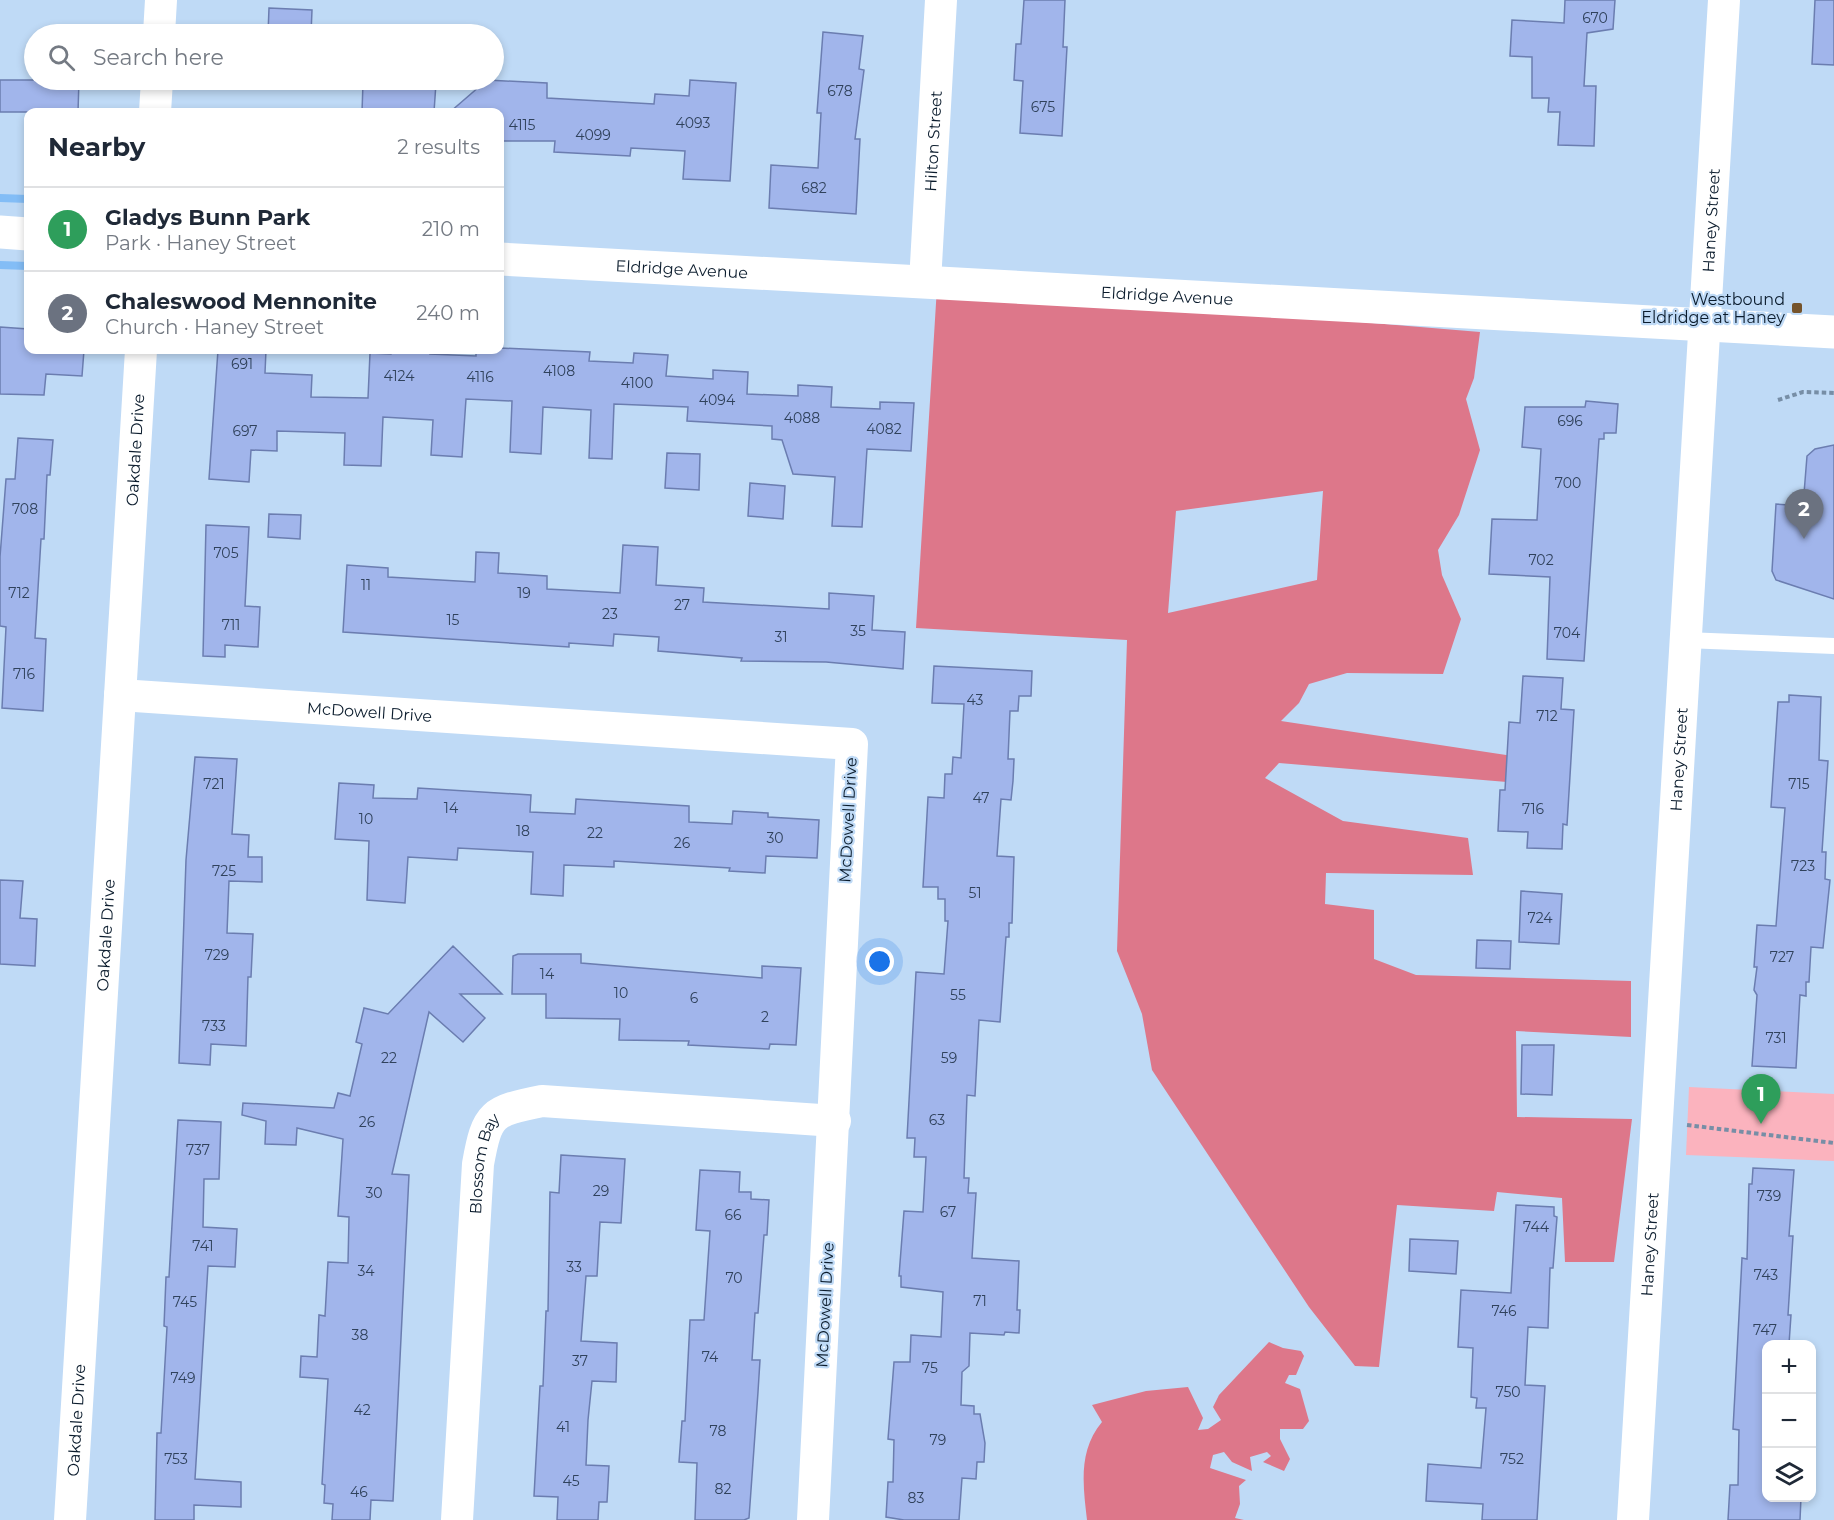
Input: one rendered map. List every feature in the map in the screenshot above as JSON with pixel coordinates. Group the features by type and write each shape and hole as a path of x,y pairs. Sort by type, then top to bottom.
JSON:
{"street":[{"path":"160,24 161,0"},
{"name":"Hilton Street","path":"925,282 941,0"},
{"name":"Haney Street","path":"1633,1520 1724,0"},
{"path":"155,108 156,90"},
{"path":"0,232 24,234"},
{"name":"Eldridge Avenue","path":"504,259 1834,332"},
{"name":"Oakdale Drive","path":"70,1520 141,354"},
{"name":"McDowell Drive","path":"120,695 852,744 835,1121 813,1520"},
{"name":"Blossom Bay","path":"457,1520 478,1164 483,1133 493,1116 513,1107 542,1101 835,1121"}],"lane":[{"path":"1685,640 1834,646"}],"path":[{"path":"1778,400 1803,392 1834,393"},
{"path":"1657,1121 1834,1143"}],"shaded area":[{"path":"937,287 1480,332 1474,378 1466,399 1480,450 1459,515 1438,550 1442,575 1461,619 1443,674 1347,673 1309,684 1299,703 1281,721 1526,758 1519,783 1279,763 1265,778 1343,821 1468,838 1473,875 1326,873 1325,904 1374,910 1374,959 1416,975 1631,981 1631,1037 1516,1031 1517,1117 1632,1119 1614,1262 1565,1262 1562,1198 1497,1192 1494,1211 1397,1205 1379,1367 1355,1366 1309,1307 1152,1070 1142,1014 1117,951 1127,640 916,628","holes":["1323,491 1317,580 1168,613 1176,511"]},
{"path":"1689,1087 1834,1094 1834,1161 1686,1155"},
{"path":"1269,1342 1283,1348 1301,1351 1304,1356 1296,1375 1289,1375 1285,1383 1300,1389 1309,1421 1303,1429 1280,1429 1280,1439 1290,1459 1284,1471 1263,1462 1271,1456 1267,1452 1250,1457 1252,1471 1232,1462 1224,1452 1213,1455 1210,1468 1246,1480 1239,1486 1240,1504 1235,1518 1244,1520 1087,1520 1084,1469 1089,1445 1102,1422 1092,1405 1146,1391 1188,1387 1203,1418 1198,1430 1208,1429 1221,1420 1213,1407 1219,1395"}],"building":[{"path":"1024,0 1065,0 1063,47 1067,47 1062,136 1020,133 1023,81 1014,80 1016,44 1021,44"},
{"path":"1565,0 1615,0 1613,29 1587,33 1584,86 1596,86 1594,146 1558,145 1560,112 1548,112 1549,98 1532,98 1532,57 1510,56 1512,20 1564,23"},
{"path":"1815,0 1834,0 1834,65 1812,64"},
{"path":"269,8 312,10 311,24 268,24"},
{"path":"823,32 863,36 859,69 864,70 855,139 860,139 856,214 769,208 771,165 818,168 821,113 817,113"},
{"path":"0,80 24,80 24,90 79,90 78,108 24,108 24,112 0,112"},
{"path":"690,80 736,83 730,181 683,179 685,151 631,148 630,156 554,152 555,141 504,141 504,108 455,108 475,90 504,90 504,81 547,83 547,98 654,104 655,94 689,96"},
{"path":"363,90 436,90 434,108 362,108"},
{"path":"0,327 24,329 24,354 84,354 82,376 46,374 44,395 0,394"},
{"path":"504,348 590,352 589,361 633,363 634,353 668,355 666,376 713,379 713,370 748,372 747,394 798,396 798,385 832,387 831,407 880,409 880,402 914,403 911,451 867,449 862,527 832,526 835,477 793,474 782,440 772,439 772,426 687,421 688,407 614,404 612,459 589,458 591,410 543,407 541,454 510,452 512,401 466,399 462,457 431,455 433,420 383,417 381,466 344,465 345,433 277,431 277,451 251,450 249,482 209,479 218,354 266,354 265,373 312,375 311,397 368,398 370,354 476,356 476,354 504,354"},
{"path":"1586,401 1618,404 1616,433 1604,433 1604,439 1599,439 1584,661 1547,659 1550,577 1489,574 1492,519 1537,520 1541,449 1522,447 1525,407 1585,407"},
{"path":"18,438 53,440 50,475 47,475 44,539 41,539 35,638 46,639 43,711 2,708 6,627 0,626 0,557 6,479 15,479"},
{"path":"1834,445 1834,599 1776,580 1772,571 1776,504 1803,506 1807,456 1815,449"},
{"path":"667,453 700,454 699,490 665,488"},
{"path":"750,483 785,486 783,519 748,516"},
{"path":"269,514 301,515 300,539 268,537"},
{"path":"206,525 249,527 245,606 260,607 258,647 225,645 225,657 203,656"},
{"path":"623,545 658,547 656,585 704,588 703,602 829,609 829,593 874,596 872,630 905,632 903,669 826,662 741,661 742,658 658,651 659,637 614,634 613,646 569,643 569,647 343,632 347,565 388,568 388,577 475,582 476,552 499,553 498,573 547,576 547,589 620,593"},
{"path":"934,666 1032,671 1031,696 1019,696 1018,711 1010,711 1008,759 1014,759 1013,781 1011,800 1001,799 997,856 1014,857 1012,923 1009,923 1009,937 1006,937 1000,1022 979,1020 975,1096 967,1095 964,1178 969,1178 968,1193 976,1193 972,1258 1019,1261 1017,1310 1020,1310 1019,1333 1005,1332 1004,1335 970,1333 969,1366 962,1372 961,1405 974,1406 974,1414 980,1414 985,1443 984,1462 977,1462 976,1479 962,1478 959,1520 904,1520 886,1517 888,1482 893,1482 894,1440 888,1439 894,1362 910,1362 911,1335 941,1337 943,1292 901,1287 901,1276 899,1276 904,1211 923,1212 926,1157 914,1157 915,1138 907,1138 916,972 944,974 948,921 945,921 945,899 938,899 938,887 923,887 928,797 944,798 945,774 952,774 953,757 961,758 964,704 932,703"},
{"path":"1523,676 1563,678 1561,709 1574,710 1567,825 1563,824 1562,849 1527,848 1528,832 1498,831 1500,790 1505,790 1509,722 1520,723"},
{"path":"1789,695 1821,697 1819,760 1828,761 1822,852 1826,852 1825,879 1830,880 1823,948 1811,947 1806,996 1800,995 1796,1068 1752,1066 1757,995 1754,990 1757,967 1754,967 1757,925 1776,926 1785,808 1771,807 1778,702 1789,702"},
{"path":"195,757 237,759 232,834 249,835 248,857 262,857 262,882 229,881 227,933 253,934 251,977 248,977 246,1046 211,1044 210,1065 179,1063 186,860"},
{"path":"339,783 374,785 373,798 417,799 418,788 531,795 530,812 575,814 576,799 689,806 689,822 732,824 733,811 768,813 768,817 819,820 817,858 766,856 765,873 729,871 730,868 614,861 614,867 564,865 563,896 531,894 533,852 458,848 457,860 408,857 405,903 367,900 369,841 335,839"},
{"path":"0,880 23,881 20,918 37,919 35,966 0,964"},
{"path":"1521,891 1562,894 1559,944 1519,942"},
{"path":"1477,940 1511,941 1510,969 1476,968"},
{"path":"453,946 502,994 460,994 485,1018 463,1042 429,1012 392,1174 409,1175 393,1501 371,1500 370,1520 332,1520 333,1504 324,1503 325,1485 322,1484 328,1379 300,1377 301,1356 317,1357 319,1315 325,1316 328,1262 348,1263 349,1217 338,1216 343,1139 297,1128 296,1145 265,1144 266,1121 242,1115 243,1103 334,1108 338,1093 350,1096 362,1044 356,1042 364,1008 388,1014"},
{"path":"518,954 581,954 581,963 762,978 762,966 801,968 796,1045 770,1044 769,1049 688,1045 689,1041 619,1040 620,1019 546,1018 546,994 512,994 513,956"},
{"path":"1522,1045 1554,1045 1552,1095 1521,1094"},
{"path":"178,1120 221,1122 219,1179 204,1179 203,1227 237,1229 235,1267 208,1266 195,1479 241,1482 241,1507 194,1505 194,1520 155,1520 157,1433 161,1433 167,1327 164,1326 166,1277 169,1277"},
{"path":"561,1155 625,1159 621,1223 600,1222 597,1276 586,1276 581,1341 617,1343 616,1382 592,1381 586,1465 609,1466 607,1502 599,1502 598,1520 557,1520 558,1497 534,1496 540,1386 543,1386 546,1311 548,1311 550,1192 559,1193"},
{"path":"1753,1168 1794,1170 1789,1236 1793,1236 1788,1315 1791,1315 1789,1340 1762,1340 1762,1502 1801,1502 1800,1520 1728,1520 1730,1485 1738,1485 1739,1430 1733,1429 1742,1258 1747,1259 1749,1184 1752,1184"},
{"path":"700,1170 740,1172 739,1192 751,1192 751,1199 769,1200 758,1313 755,1313 752,1360 760,1360 749,1518 744,1520 695,1520 697,1463 679,1462 682,1421 685,1421 690,1320 704,1320 710,1231 696,1230"},
{"path":"1516,1205 1554,1207 1554,1216 1557,1217 1553,1268 1550,1268 1548,1328 1528,1327 1525,1385 1545,1386 1537,1520 1482,1520 1483,1504 1426,1501 1428,1464 1481,1468 1486,1408 1476,1408 1477,1398 1471,1397 1473,1348 1458,1347 1461,1290 1511,1293"},
{"path":"1410,1239 1458,1241 1456,1274 1409,1271"}],"waterway":[{"path":"0,198 24,199"},
{"path":"0,265 24,266"}],"place":[{"name":"Westbound Eldridge at Haney","path":"1797,308"},
{"name":"Chaleswood Mennonite","path":"1804,539"},
{"name":"Gladys Bunn Park","path":"1761,1124"}]}
